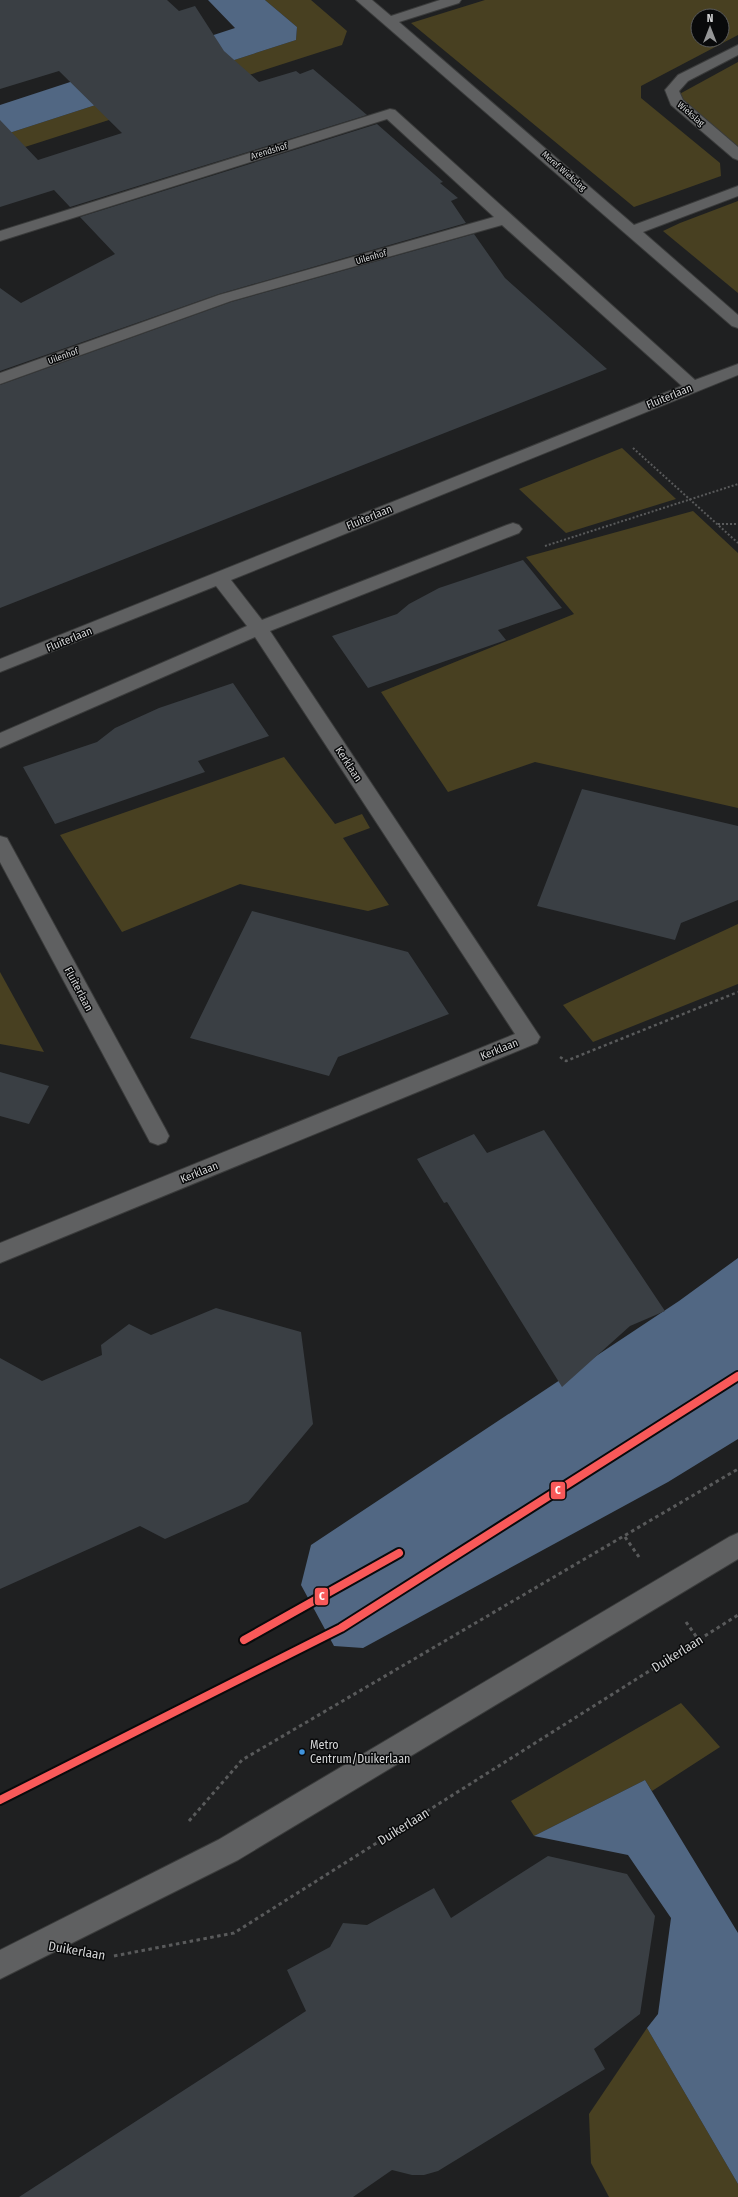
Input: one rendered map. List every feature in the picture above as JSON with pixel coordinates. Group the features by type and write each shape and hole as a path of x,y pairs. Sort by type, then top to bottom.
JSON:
{"street":[{"path":"363,0 389,21 454,0"},
{"name":"Meref Wiekslag","path":"389,21 738,323"},
{"name":"Wiekslag","path":"738,49 682,78 672,90 676,102 738,155"},
{"name":"Arendshof","path":"0,236 390,113 505,219"},
{"path":"632,231 738,191"},
{"path":"505,219 693,387"},
{"name":"Uilenhof","path":"0,379 225,298 505,219"},
{"name":"Fluiterlaan","path":"0,666 738,369"},
{"path":"0,741 259,628 513,530"},
{"name":"Kerklaan","path":"0,1253 529,1037 259,628 219,577"},
{"name":"Fluiterlaan","path":"0,843 158,1136"},
{"name":"Duikerlaan","path":"0,1965 228,1850 738,1545"}],"path":[{"path":"605,422 738,543"},
{"path":"513,530 531,551 738,484"},
{"path":"718,524 738,524"},
{"path":"529,1037 566,1061 738,992"},
{"path":"186,1825 242,1760 738,1470"},
{"name":"Duikerlaan","path":"110,1956 234,1933 738,1615"}],"shaded area":[{"path":"265,0 311,0 347,31 342,45 0,155 0,136 296,40 297,27"},
{"path":"485,0 738,0 738,35 730,39 730,8 690,8 690,48 713,48 641,86 641,98 720,163 721,176 634,207 411,23"},
{"path":"738,62 738,147 674,97"},
{"path":"738,201 738,293 663,231"},
{"path":"622,448 676,499 566,533 519,489"},
{"path":"693,511 738,553 738,808 535,762 448,792 381,692 574,614 526,557"},
{"path":"284,757 335,824 362,814 370,828 343,838 389,905 368,911 240,884 122,932 60,835"},
{"path":"738,924 738,984 593,1042 563,1005"},
{"path":"0,972 44,1052 0,1044"},
{"path":"681,1703 720,1747 652,1791 645,1780 534,1836 511,1801"},
{"path":"647,2028 738,2184 738,2197 609,2197 591,2163 589,2114"}],"water":[{"path":"208,0 265,0 297,27 296,40 0,136 0,105 235,28"},
{"path":"738,1258 738,1439 668,1482 363,1648 334,1646 301,1585 311,1545 679,1301"},
{"path":"645,1780 738,1933 738,2184 647,2028 658,2014 671,1918 628,1855 534,1836"}],"building":[{"path":"0,0 167,0 179,11 195,6 224,51 259,82 296,71 300,74 313,69 367,115 70,207 54,190 0,207 0,120 38,160 122,133 59,71 0,89"},
{"path":"377,124 443,182 440,183 458,198 451,201 466,223 219,294 0,371 0,288 21,303 115,254 80,217"},
{"path":"474,234 505,278 607,369 0,608 0,385 231,302"},
{"path":"523,560 562,608 498,630 506,640 368,688 332,636 397,614 409,604 439,588"},
{"path":"233,683 269,736 198,761 205,772 55,824 23,767 97,742 115,728 159,708"},
{"path":"582,789 738,826 738,900 681,923 675,940 537,906"},
{"path":"252,911 408,952 449,1014 338,1057 329,1076 190,1038"},
{"path":"0,1072 49,1086 29,1124 0,1116"},
{"path":"544,1130 665,1311 630,1326 562,1387 447,1202 444,1203 417,1159 474,1134 487,1153"},
{"path":"216,1308 301,1332 313,1424 248,1502 165,1539 140,1526 0,1589 0,1358 42,1381 102,1355 101,1345 129,1324 151,1335"},
{"path":"548,1856 627,1874 655,1916 640,2014 594,2049 605,2069 438,2171 424,2175 412,2175 392,2170 353,2197 19,2197 306,2011 287,1970 330,1947 343,1923 367,1925 434,1888 451,1918"}],"transit line":[{"name":"C","path":"0,1800 341,1628 738,1376"},
{"name":"C","path":"244,1640 399,1553"}],"place":[{"name":"Metro Centrum/Duikerlaan","path":"302,1752"}]}
